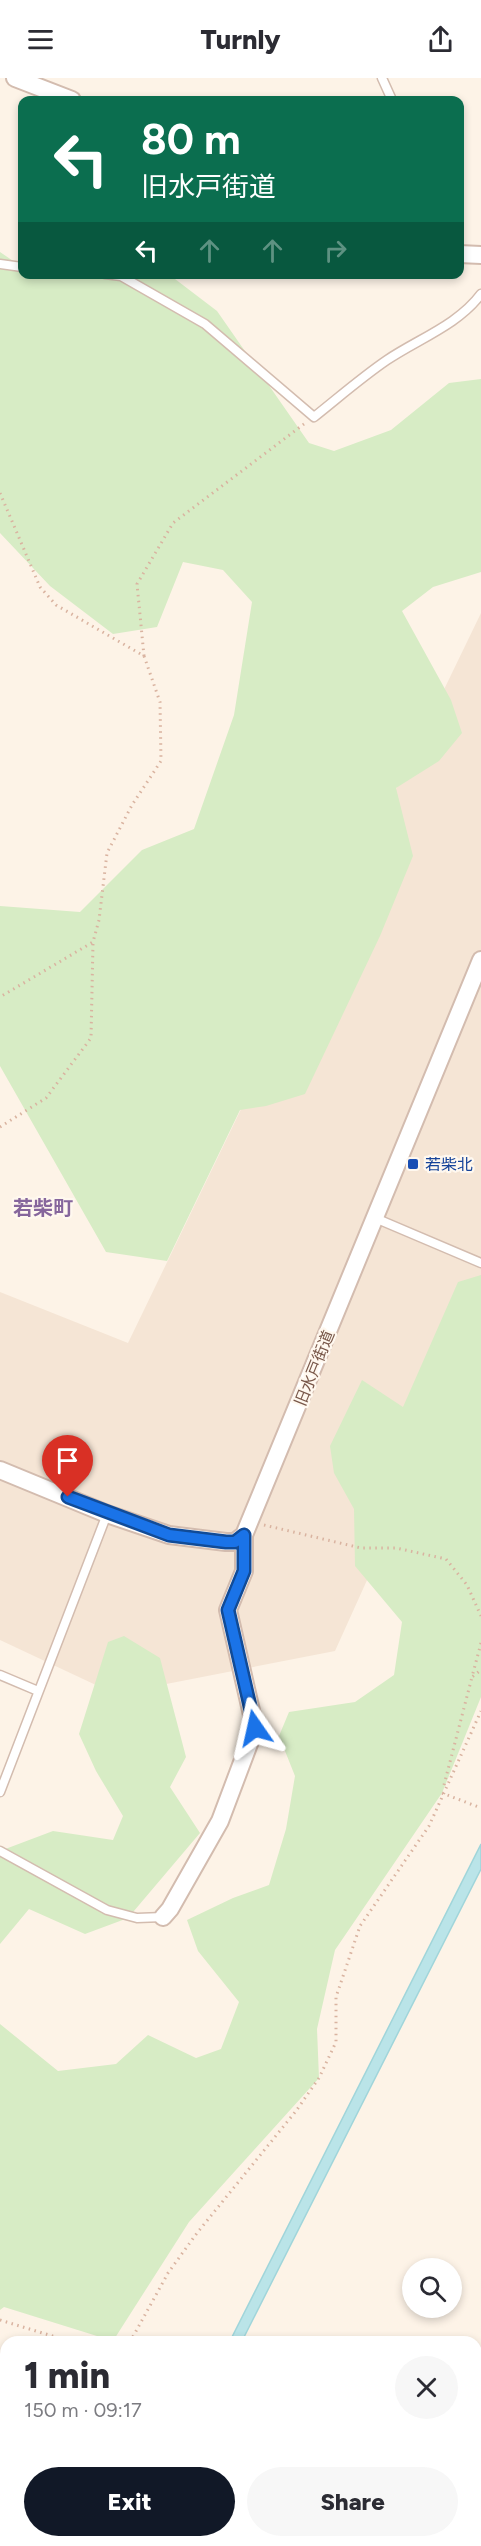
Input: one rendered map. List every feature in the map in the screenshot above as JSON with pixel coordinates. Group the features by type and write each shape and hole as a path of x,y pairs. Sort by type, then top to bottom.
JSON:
{"street":[{"path":"15,78 62,96"},
{"path":"464,253 481,255"},
{"name":"旧水戸街道","path":"248,1528 481,960"},
{"path":"0,1470 106,1514 169,1535 235,1542 248,1528"},
{"path":"163,1917 170,1909 220,1821 255,1728 228,1610 244,1571 248,1528"}],"lane":[{"path":"382,78 390,96"},
{"path":"0,264 18,266"},
{"path":"126,279 205,324 314,417 388,359 417,343 473,305 481,294"},
{"path":"375,1218 481,1263"},
{"path":"0,1792 106,1514"},
{"path":"0,1675 38,1691"},
{"path":"0,1851 107,1910 137,1918 163,1917"}],"path":[{"path":"0,1127 46,1098 91,1038 93,942 99,920 107,853 132,805 160,761 160,702 144,656 137,584 173,523 314,417"},
{"path":"0,494 40,586 56,605 144,656"},
{"path":"0,997 93,942"},
{"path":"248,1528 361,1548 396,1548 446,1558 467,1585 481,1616"},
{"path":"442,1793 481,1643"},
{"path":"472,1677 481,1670"},
{"path":"133,2336 168,2273 196,2232 296,2111 319,2078 336,2042 336,1997 360,1926 429,1826 481,1711"},
{"path":"442,1793 481,1808"},
{"path":"0,2320 52,2336"}],"shaded area":[{"path":"481,613 481,1328 335,1651 115,1694 0,1640 0,1292 128,1343"}],"green space":[{"path":"0,252 18,264 18,279 175,279 217,311 309,443 334,451 391,430 449,383 481,379 481,572 433,587 402,611 451,700 462,733 439,761 396,788 413,856 380,936 305,1094 266,1106 240,1110 167,1261 106,1252 0,1066 0,906 80,912 142,850 194,829 234,715 252,602 223,570 183,562 157,627 113,634 50,586 0,533"},
{"path":"481,1275 481,1697 442,1793 335,1950 317,2029 319,2078 189,2222 116,2336 97,2336 4,2307 0,2310 0,2024 58,2071 116,2064 148,2035 196,2058 221,2049 239,2002 198,1951 187,1920 233,1898 269,1885 286,1829 295,1776 279,1736 289,1712 355,1702 394,1675 402,1622 355,1566 354,1509 334,1473 330,1446 362,1380 403,1407 458,1282"},
{"path":"124,1636 160,1658 186,1757 170,1787 200,1833 128,1918 85,1934 29,1909 0,1944 0,1851 53,1831 113,1840 123,1816 96,1771 79,1734 108,1642"}],"water":[{"path":"481,1844 481,1869 245,2336 233,2336"}],"place":[{"name":"若柴北","path":"413,1164"}],"district":[{"name":"若柴町","path":"43,1208"}],"route":[{"path":"68,1497 106,1514 169,1535 235,1542 244,1535 244,1571 238,1592 228,1610 249,1692 255,1728"}]}
